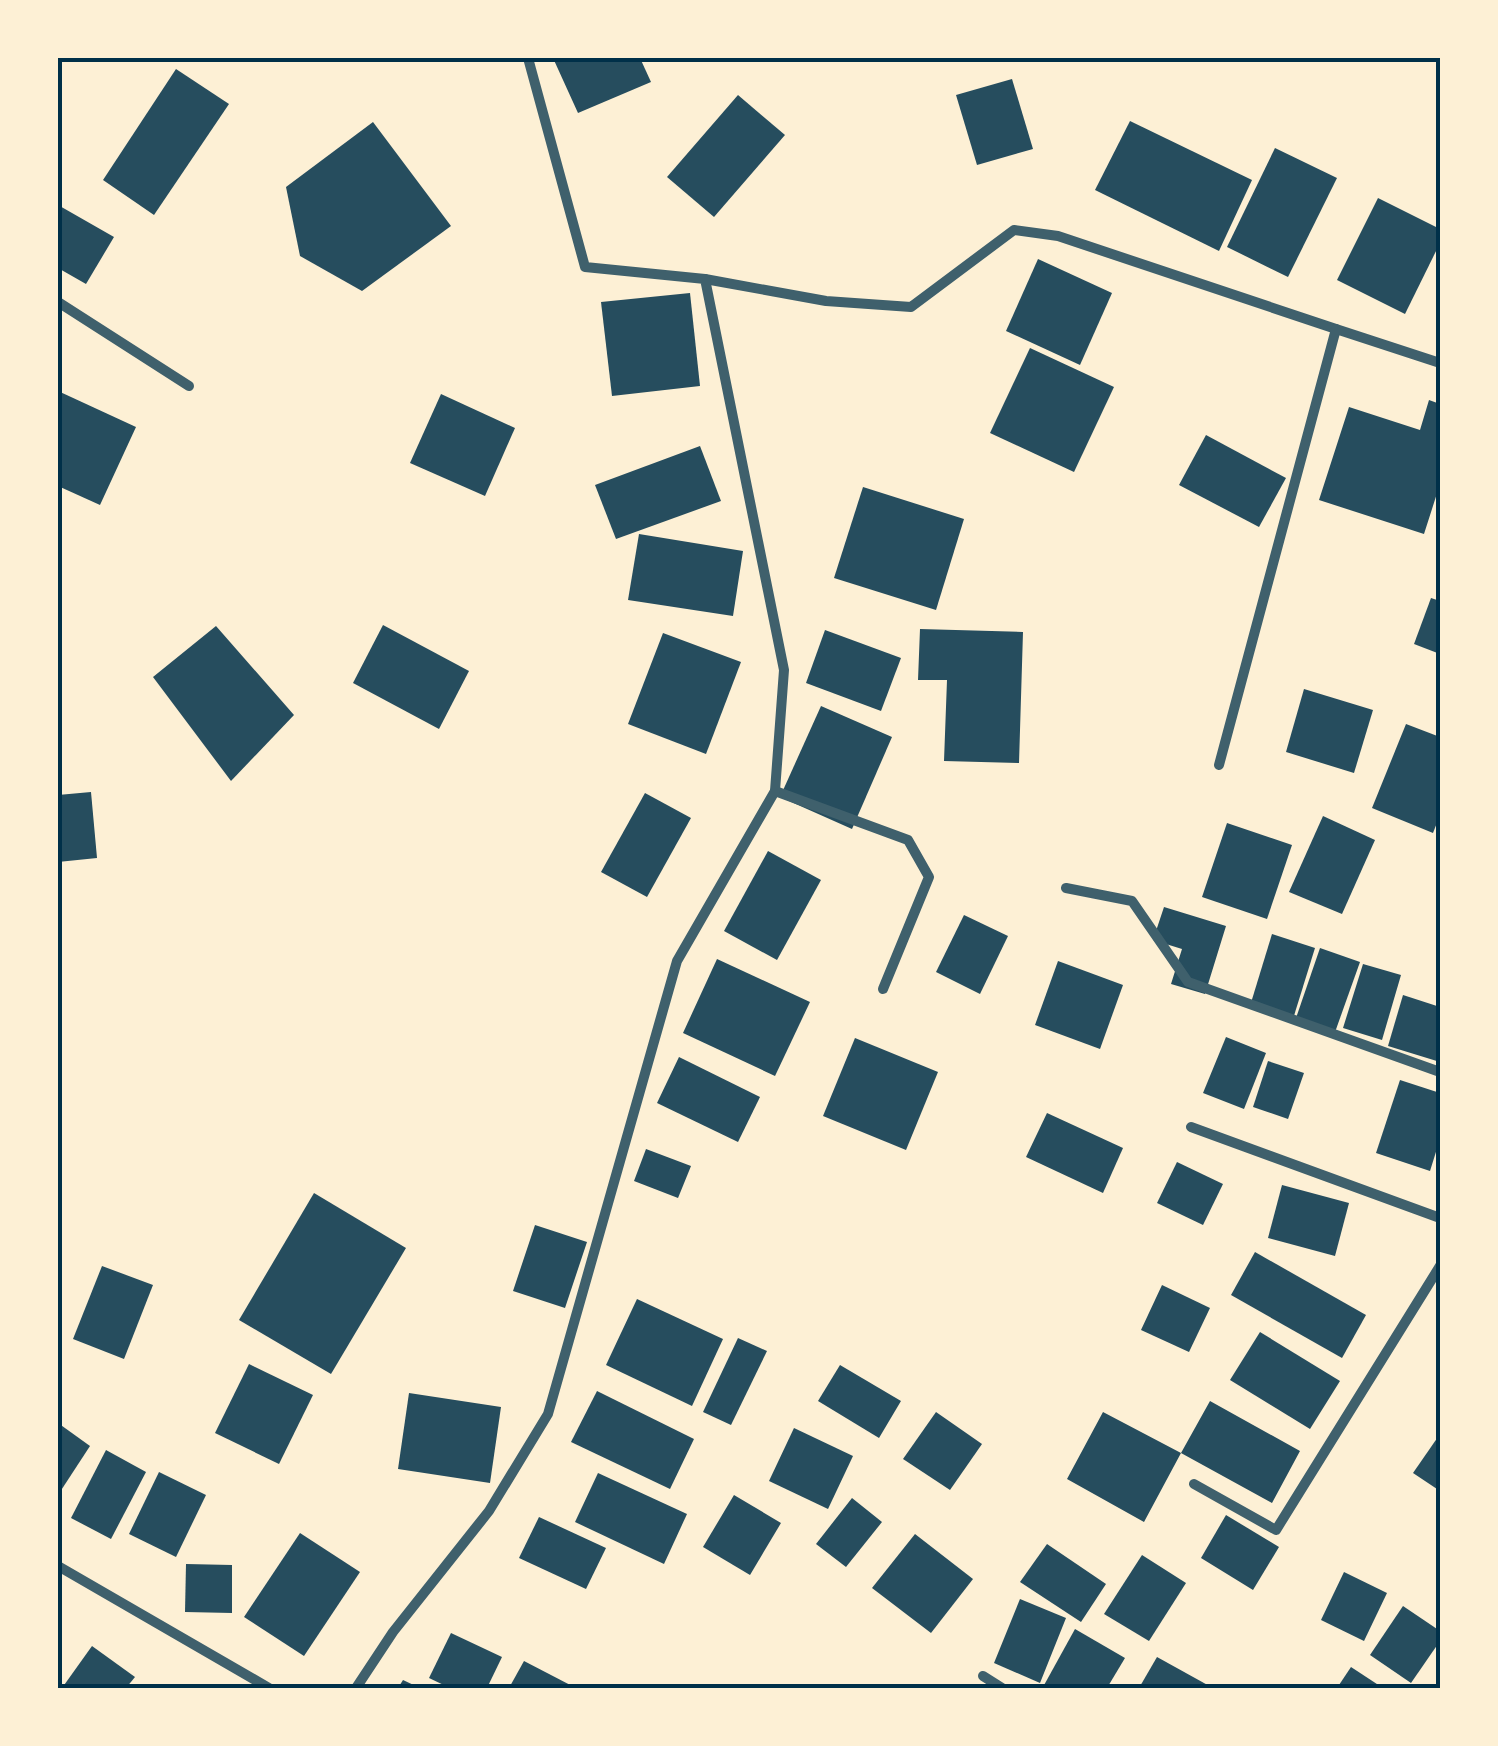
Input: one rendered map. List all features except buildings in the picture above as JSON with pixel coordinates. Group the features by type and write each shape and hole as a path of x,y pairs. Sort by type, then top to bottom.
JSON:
{"street":[{"path":"528,58 585,267 705,278 826,301 911,307 1014,230 1058,236 1440,364"},
{"path":"356,1688 393,1632 489,1510 548,1414 677,962 775,791 784,670 705,278"},
{"path":"58,302 188,386"},
{"path":"1219,765 1336,330"},
{"path":"775,791 908,840 929,877 884,989"},
{"path":"1066,888 1132,901 1188,982 1440,1072"},
{"path":"1191,1127 1440,1218"},
{"path":"1194,1484 1276,1530 1440,1266"},
{"path":"58,1566 269,1688"},
{"path":"983,1676 1002,1688"}]}
